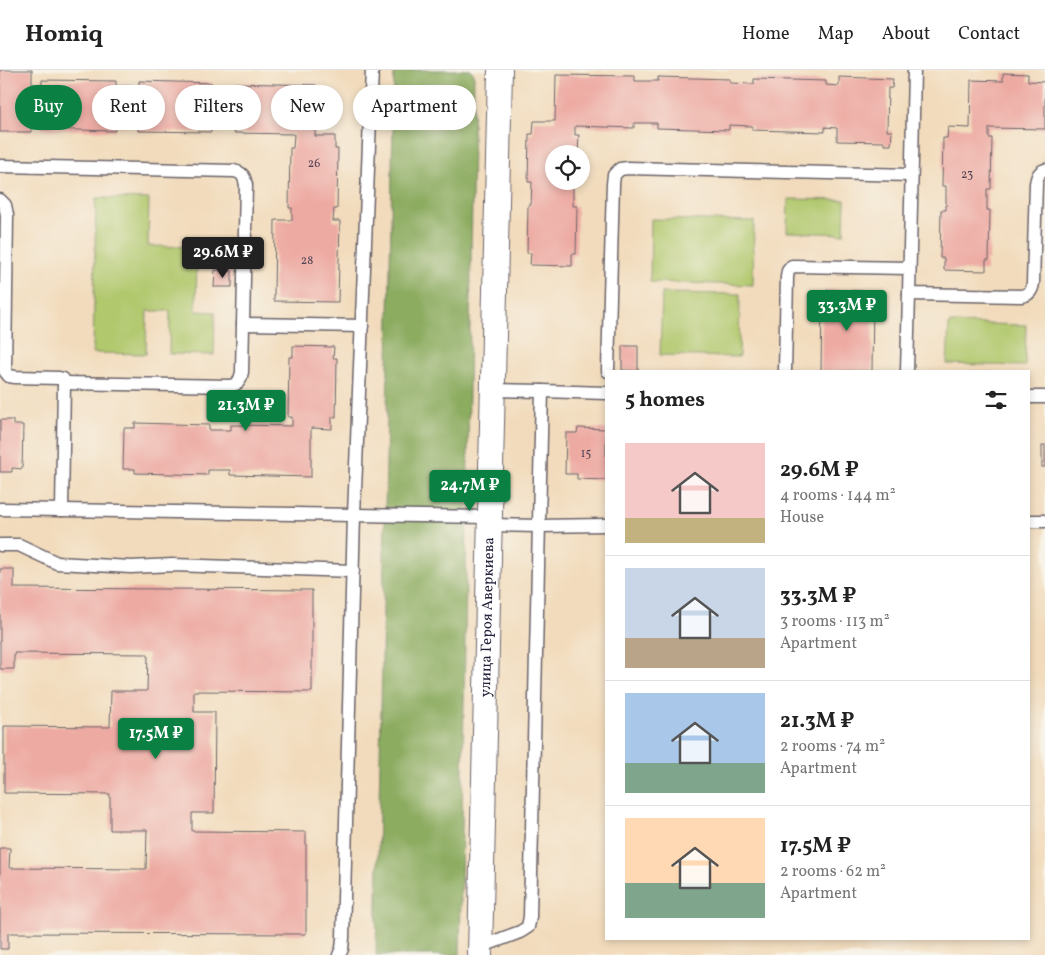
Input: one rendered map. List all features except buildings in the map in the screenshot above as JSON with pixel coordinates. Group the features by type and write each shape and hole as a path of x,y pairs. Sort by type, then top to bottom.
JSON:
{"street":[{"name":"улица Героя Аверкиева","path":"480,951 500,70"}],"lane":[{"path":"339,955 343,938 354,514 372,70"},
{"path":"907,370 914,70"},
{"path":"0,166 234,170 240,172 245,177 241,379 235,385 229,386 64,383"},
{"path":"608,370 613,184 614,175 620,169 647,168 911,175"},
{"path":"909,294 1027,295 1032,290 1033,283 1037,176 1045,170"},
{"path":"0,200 5,205 7,215 5,371 10,376 15,377 63,379 62,510"},
{"path":"785,370 787,277 788,271 792,266 909,268"},
{"path":"243,324 362,326"},
{"path":"492,390 605,393"},
{"path":"480,951 528,927 530,917 542,391"},
{"path":"1030,397 1045,397"},
{"path":"0,509 354,514 489,521 539,526 605,525"},
{"path":"1030,521 1045,521"},
{"path":"0,545 19,545 57,563 131,567 173,565 353,571"}],"green space":[{"path":"394,70 471,70 474,74 474,85 394,85"},
{"path":"393,130 473,130 460,955 376,955"},
{"path":"96,198 149,199 148,246 197,247 196,311 215,312 214,355 169,354 170,311 147,311 146,354 93,353"},
{"path":"788,199 845,200 844,234 787,232"},
{"path":"651,219 754,221 753,285 650,282"},
{"path":"662,293 740,294 739,357 660,355"},
{"path":"949,323 1026,325 1025,366 947,364"}]}
